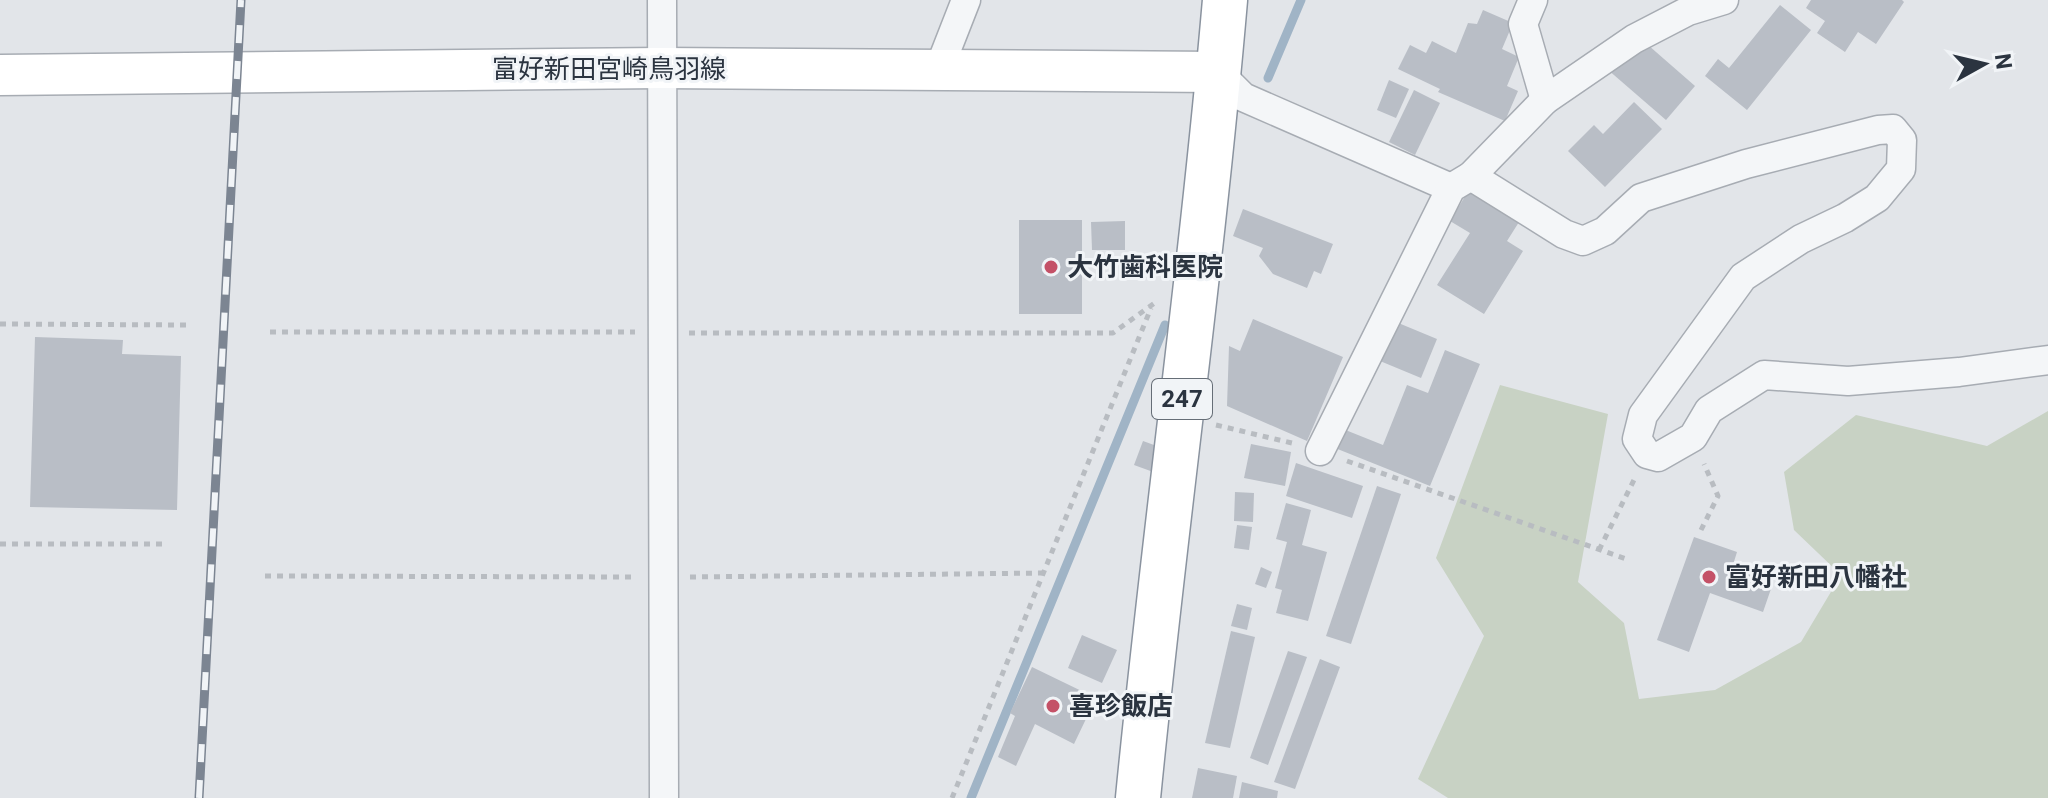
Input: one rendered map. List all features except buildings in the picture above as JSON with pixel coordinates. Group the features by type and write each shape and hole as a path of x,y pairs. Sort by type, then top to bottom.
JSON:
{"highway":[{"name":"247","path":"1138,798 1157,603 1200,259 1225,0"}],"main road":[{"name":"富好新田宮崎鳥羽線","path":"0,75 661,68 1218,72"}],"street":[{"path":"662,0 664,798"},
{"path":"939,69 966,0"},
{"path":"1533,0 1523,24 1545,100"},
{"path":"1320,451 1461,182 1545,100 1634,39 1688,11 1724,0"},
{"path":"1218,72 1243,97 1461,182 1583,241 1605,231 1641,198 1746,164 1878,130 1893,129 1902,140 1901,169 1877,198 1845,218 1801,239 1743,277 1643,415 1637,439 1647,454 1658,457 1693,437 1709,410 1764,375 1848,381 1959,372 2048,360"}],"path":[{"path":"270,332 1113,333 1161,297"},
{"path":"952,798 1151,307"},
{"path":"0,324 189,325"},
{"path":"1179,420 1240,429 1320,451 1629,560"},
{"path":"1693,437 1718,496 1701,530"},
{"path":"1599,550 1647,454"},
{"path":"0,544 168,544"},
{"path":"265,576 662,577 1044,573"}],"green space":[{"path":"1500,385 1608,414 1578,582 1624,623 1639,699 1715,690 1801,642 1841,575 1794,530 1784,472 1856,415 1987,446 2048,411 2048,798 1448,798 1418,779 1484,636 1436,558"}],"waterway":[{"path":"1268,78 1301,0"},
{"path":"971,798 1165,325"}],"railway":[{"path":"199,798 241,0"}],"place":[{"name":"大竹歯科医院","path":"1051,267"},
{"name":"富好新田八幡社","path":"1709,577"},
{"name":"喜珍飯店","path":"1053,706"}]}
